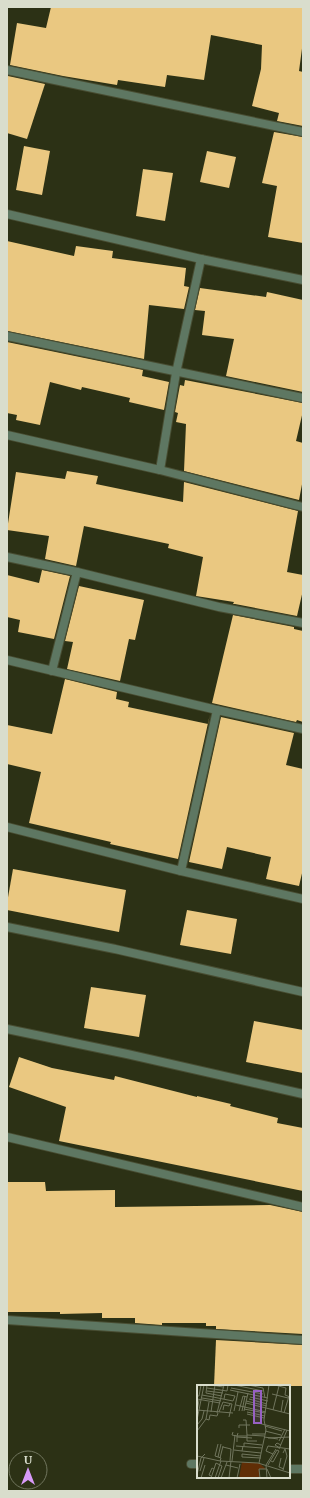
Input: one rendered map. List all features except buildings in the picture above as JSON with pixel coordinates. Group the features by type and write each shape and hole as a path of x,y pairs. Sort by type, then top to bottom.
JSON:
{"street":[{"path":"7,70 303,132"},
{"path":"7,214 201,259 303,280"},
{"path":"160,470 176,373 201,259"},
{"path":"7,336 176,373 303,398"},
{"path":"7,435 160,470 303,507"},
{"path":"7,557 77,572 220,607 303,623"},
{"path":"52,671 77,572"},
{"path":"7,660 303,729"},
{"path":"181,871 217,710"},
{"path":"7,828 181,871 303,899"},
{"path":"7,927 114,949 303,992"},
{"path":"7,1029 303,1094"},
{"path":"7,1137 303,1207"},
{"path":"7,1320 303,1340"},
{"path":"290,1469 303,1469"}]}
